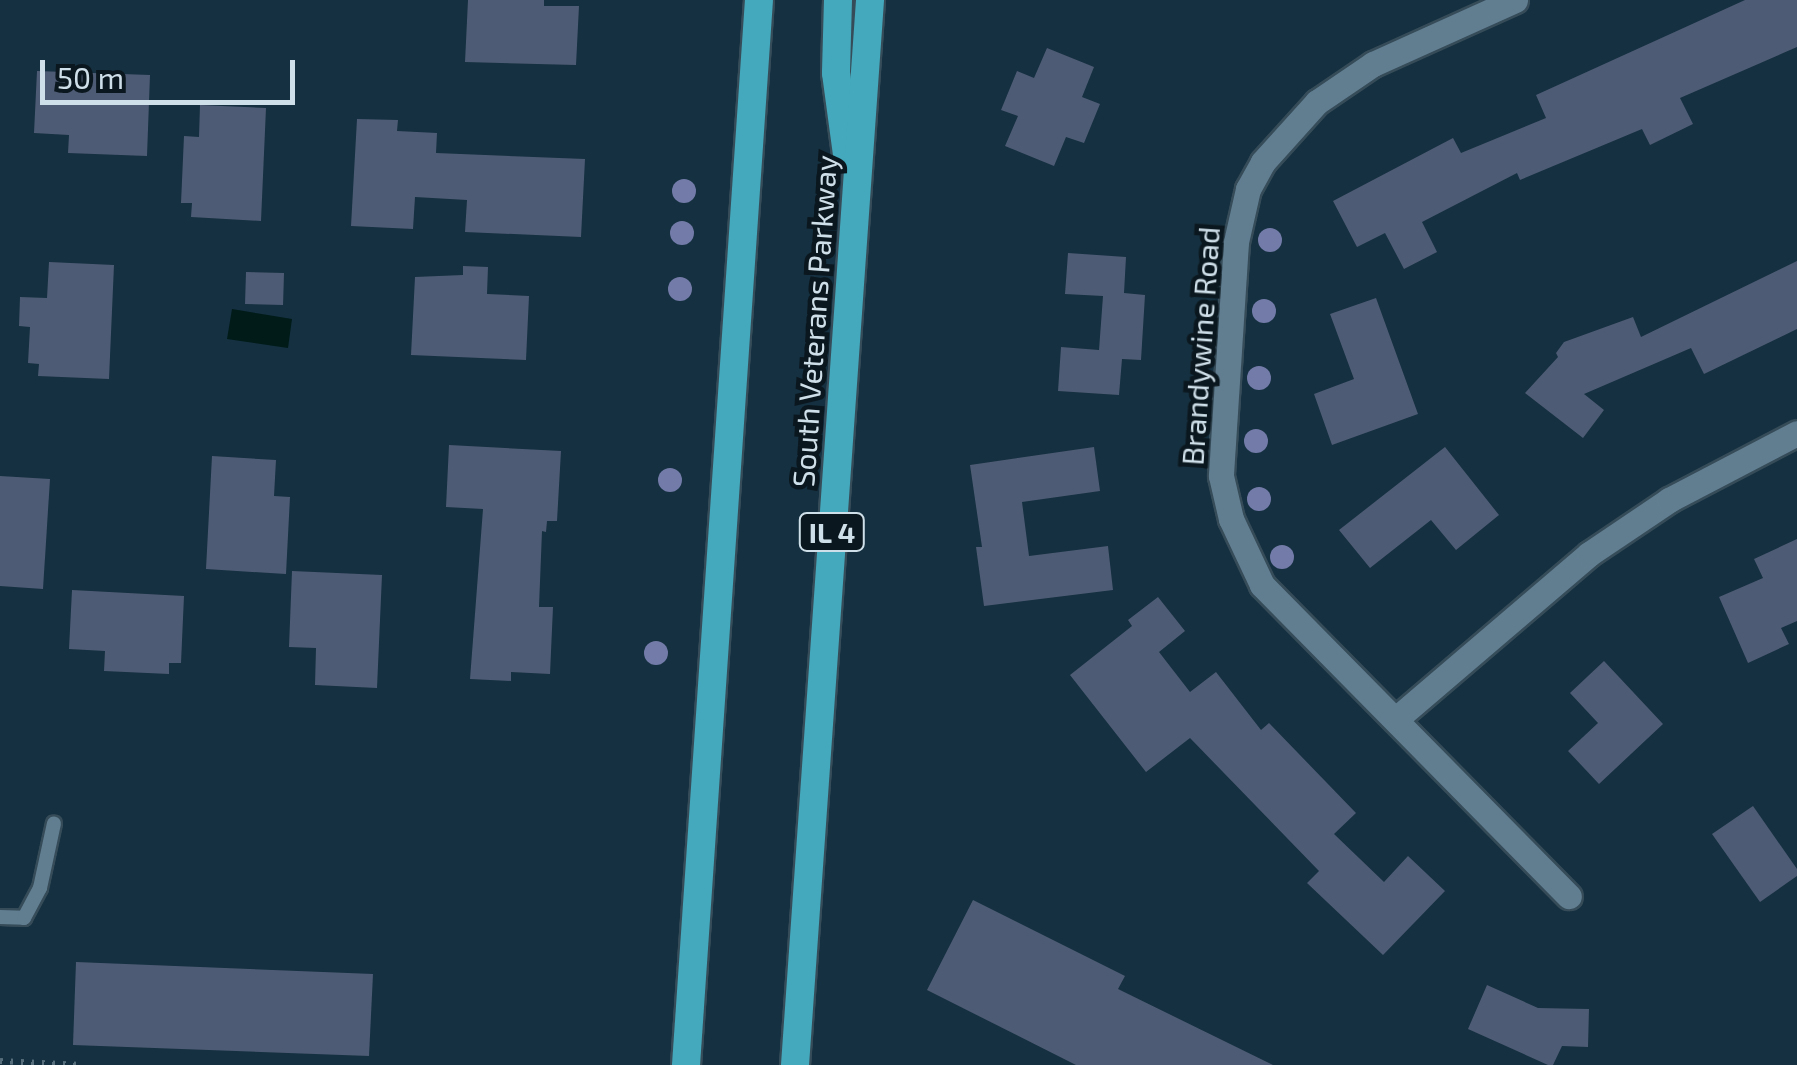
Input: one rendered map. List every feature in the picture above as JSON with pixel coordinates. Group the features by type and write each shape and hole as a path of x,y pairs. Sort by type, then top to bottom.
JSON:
{"highway":[{"path":"686,1065 760,0"},
{"path":"838,0 836,72 854,210"},
{"name":"South Veterans Parkway","path":"796,1065 870,0"}],"street":[{"name":"Brandywine Road","path":"1515,0 1373,64 1317,102 1263,162 1248,190 1236,242 1221,476 1231,519 1262,585 1569,896"},
{"path":"1396,719 1589,554 1668,500 1797,432"}],"lane":[{"path":"0,917 24,918 40,888 54,823"}],"path":[{"path":"0,1061 83,1065"}],"shaded area":[{"path":"232,309 292,319 288,348 227,339"}],"building":[{"path":"468,0 544,0 544,6 579,6 576,65 465,62"},
{"path":"1745,0 1797,0 1797,47 1680,98 1693,124 1650,145 1642,129 1520,180 1517,173 1422,222 1437,252 1404,269 1385,233 1357,247 1333,201 1453,138 1461,153 1546,118 1536,95"},
{"path":"1047,48 1094,67 1082,97 1100,104 1084,143 1066,137 1054,166 1005,146 1018,116 1001,110 1017,71 1034,78"},
{"path":"37,71 150,75 147,156 68,153 69,135 34,133"},
{"path":"200,105 266,108 261,221 191,217 192,203 181,203 184,136 199,137"},
{"path":"357,119 398,120 397,131 437,133 436,153 585,159 581,237 465,232 467,200 415,197 413,229 351,226"},
{"path":"1068,253 1126,257 1124,293 1145,295 1141,360 1122,359 1119,395 1058,391 1061,347 1099,350 1103,296 1065,294"},
{"path":"1797,261 1797,329 1704,374 1691,348 1584,394 1604,410 1583,438 1525,393 1558,357 1556,353 1564,342 1633,317 1641,337"},
{"path":"49,262 114,265 109,379 38,376 39,364 28,363 30,327 19,326 20,297 47,298"},
{"path":"463,266 488,267 487,294 529,296 526,360 411,355 415,277 463,275"},
{"path":"246,272 284,273 283,305 245,304"},
{"path":"1376,298 1418,414 1332,445 1314,394 1354,379 1330,314"},
{"path":"449,445 561,451 557,521 547,521 546,532 542,531 539,607 553,607 550,674 511,672 511,681 470,679 483,509 446,507"},
{"path":"1094,447 1100,491 1022,502 1029,556 1108,546 1113,590 984,606 976,547 982,547 970,465"},
{"path":"1445,447 1499,515 1456,550 1431,520 1370,568 1339,530"},
{"path":"212,456 276,460 274,496 290,497 286,574 206,569"},
{"path":"0,476 50,479 43,589 0,586"},
{"path":"1797,539 1797,621 1781,628 1789,644 1748,663 1719,597 1763,578 1754,559"},
{"path":"292,571 382,575 377,688 315,685 316,648 289,647"},
{"path":"72,590 184,596 181,663 169,663 169,674 104,671 105,651 69,649"},
{"path":"1158,597 1185,631 1159,652 1190,692 1216,672 1261,730 1269,723 1356,813 1334,834 1384,882 1408,856 1445,891 1383,955 1307,883 1319,871 1190,738 1146,772 1070,675 1132,626 1128,620"},
{"path":"1604,661 1663,724 1599,784 1568,751 1598,723 1570,693"},
{"path":"1753,806 1797,869 1797,876 1760,902 1712,834"},
{"path":"973,900 1125,976 1118,989 1273,1065 1076,1065 927,990"},
{"path":"76,962 373,974 369,1056 73,1045"},
{"path":"1487,985 1538,1008 1589,1009 1588,1047 1562,1046 1553,1065 1548,1065 1468,1029"}]}
